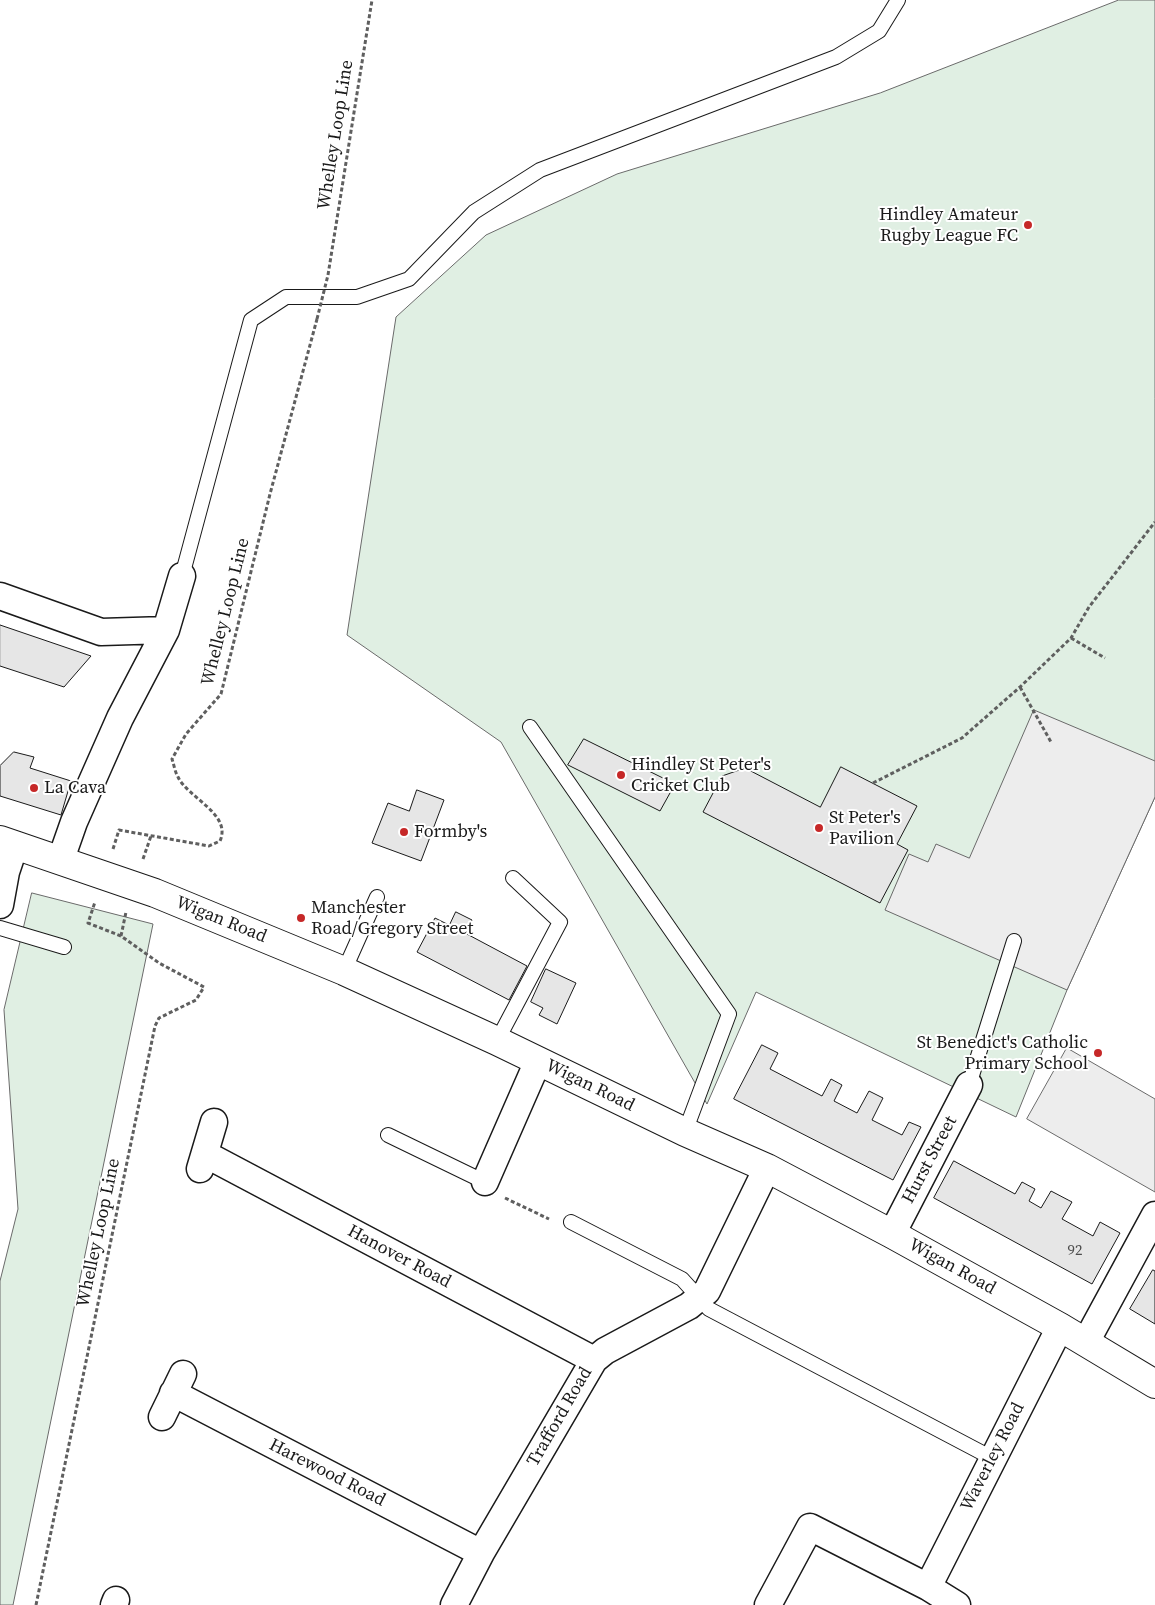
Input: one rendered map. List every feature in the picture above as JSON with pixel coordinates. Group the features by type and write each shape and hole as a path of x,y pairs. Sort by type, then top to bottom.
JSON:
{"highway":[{"name":"Wigan Road","path":"7,843 155,893 344,970 497,1041 685,1132 767,1168 892,1234 1060,1327 1155,1384"}],"street":[{"path":"61,860 74,822 116,726 166,630 182,576"},
{"path":"0,596 101,632 166,630"},
{"path":"0,905 6,872 7,843"},
{"path":"485,1182 538,1061"},
{"name":"Hurst Street","path":"892,1234 969,1086"},
{"name":"Hanover Road","path":"214,1122 202,1162 594,1360"},
{"name":"Trafford Road","path":"454,1605 481,1553 594,1360 605,1351 700,1298 714,1280 767,1168"},
{"path":"1086,1342 1155,1214"},
{"name":"Waverley Road","path":"928,1587 1060,1327"},
{"name":"Harewood Road","path":"162,1417 178,1384 481,1553"},
{"path":"768,1605 810,1527 928,1587 957,1605"}],"lane":[{"path":"182,576 252,320 286,297 356,297 409,279 474,212 540,170 836,57 879,31 898,0"},
{"path":"530,727 728,1014 685,1132"},
{"path":"497,1041 560,922 513,878"},
{"path":"344,970 377,896"},
{"path":"0,928 64,947"},
{"path":"969,1086 1014,941"},
{"path":"388,1135 485,1182"},
{"path":"571,1222 682,1279 709,1309 992,1458"}],"path":[{"name":"Whelley Loop Line","path":"150,836 209,846 220,841 223,835 220,822 178,778 172,759 186,734 221,694 270,494 328,275 372,0"},
{"path":"873,784 962,738 1020,687 1071,638 1089,607 1155,522"},
{"path":"1071,638 1106,658"},
{"path":"1020,687 1051,742"},
{"path":"112,851 119,830 150,836 142,862"},
{"path":"96,900 88,923 121,936 127,908"},
{"name":"Whelley Loop Line","path":"36,1605 155,1026 159,1018 196,1000 204,987 160,963 121,936"},
{"path":"485,1182 507,1200 562,1225 571,1222"}],"green space":[{"path":"1119,0 1155,0 1155,797 1067,990 1016,1117 756,992 707,1104 501,742 347,635 396,317 486,235 617,174 880,93"},
{"path":"32,893 153,924 13,1605 0,1605 0,1281 18,1209 4,1010"}],"shaded area":[{"path":"1034,710 1155,761 1155,797 1067,990 885,910 909,854 928,862 936,844 969,858"},
{"path":"1067,1048 1155,1099 1155,1192 1027,1119"}],"building":[{"path":"0,625 91,656 64,687 0,666"},
{"name":"Hindley St Peter's Cricket Club","path":"584,739 675,784 660,811 568,765"},
{"name":"La Cava","path":"14,752 34,757 30,768 71,781 61,815 0,796 0,766"},
{"name":"St Peter's Pavilion","path":"841,767 917,806 897,844 908,850 880,903 703,812 722,776 745,768 820,807"},
{"name":"Formby's","path":"417,790 444,800 421,861 372,843 388,803 409,811"},
{"path":"456,912 472,920 465,933 527,966 509,1000 417,952 435,918 449,925"},
{"path":"546,969 576,983 557,1024 539,1015 543,1008 531,1002"},
{"path":"762,1045 778,1053 770,1069 822,1096 831,1079 842,1085 834,1101 857,1113 869,1091 883,1098 872,1120 902,1135 909,1122 921,1127 893,1180 734,1099"},
{"path":"954,1161 1015,1194 1022,1182 1035,1189 1029,1201 1041,1208 1051,1191 1072,1202 1062,1219 1093,1236 1100,1222 1120,1233 1092,1284 934,1198"},
{"path":"1153,1270 1155,1271 1155,1324 1130,1309"}],"place":[{"name":"Hindley Amateur Rugby League FC","path":"1028,225"},
{"name":"Hindley St Peter's Cricket Club","path":"621,775"},
{"name":"La Cava","path":"34,788"},
{"name":"St Peter's Pavilion","path":"819,828"},
{"name":"Formby's","path":"404,832"},
{"name":"Manchester Road/Gregory Street","path":"301,918"},
{"name":"St Benedict's Catholic Primary School","path":"1098,1053"}]}
